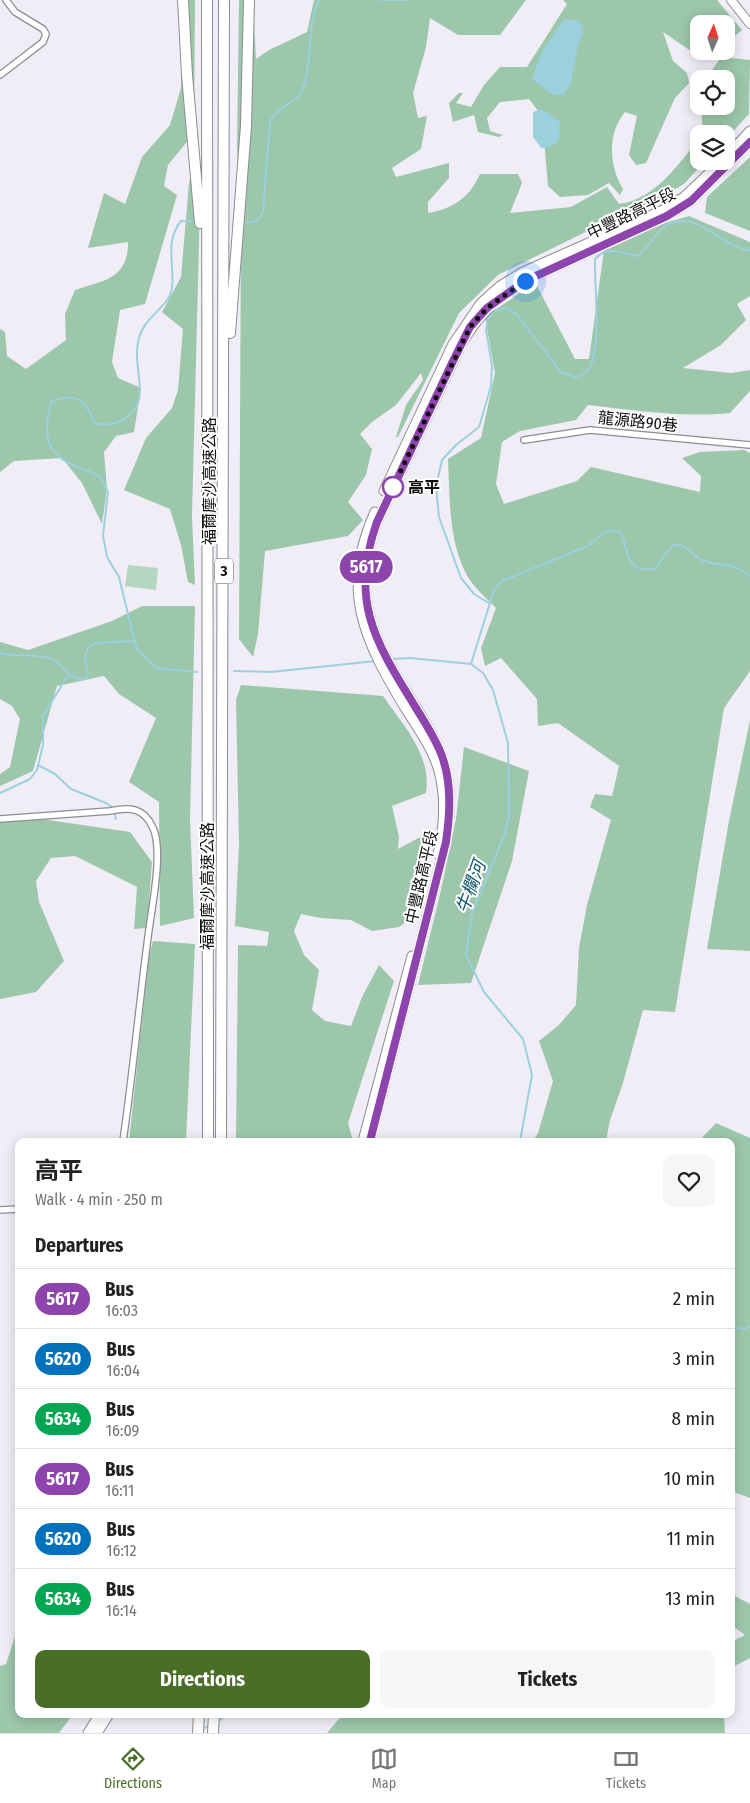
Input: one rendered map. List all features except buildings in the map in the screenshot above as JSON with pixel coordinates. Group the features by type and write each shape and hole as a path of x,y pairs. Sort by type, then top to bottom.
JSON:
{"highway":[{"path":"183,0 187,76 206,286"},
{"name":"福爾摩沙高速公路","path":"207,0 208,1138"},
{"name":"福爾摩沙高速公路","path":"221,1138 224,0"},
{"path":"224,401 246,126 249,0"},
{"path":"198,1733 199,1718"},
{"path":"213,1733 214,1718"}],"main road":[{"path":"735,147 750,131"},
{"name":"中豐路高平段","path":"563,259 667,216 691,201 750,142"},
{"name":"中豐路高平段","path":"379,1092 440,844 446,798 439,770 432,753 371,635 365,586 370,541 387,499 445,376 470,327 487,308 512,288 563,259 663,210 684,197 712,170"},
{"path":"364,1138 379,1092"},
{"path":"371,1138 379,1092"},
{"path":"88,1733 97,1718"},
{"path":"96,1733 106,1718"}],"street":[{"path":"0,75 44,42 46,34 43,29 15,12 6,0"},
{"path":"731,0 750,24"},
{"name":"龍源路90巷","path":"524,440 590,430 750,445"},
{"path":"0,819 110,811 127,807 138,809 153,826 156,836 155,885 122,1138"},
{"path":"0,1210 15,1209"}],"green space":[{"path":"181,0 195,0 194,133 168,165 164,186 177,195 145,304 120,310 112,362 118,378 141,388 134,432 116,436 104,452 107,489 102,524 82,483 62,458 14,461 0,472 0,329 5,332 7,356 26,369 66,340 65,314 75,290 113,276 124,264 128,242 88,248 104,193 125,204 142,157 170,125 181,88"},
{"path":"239,0 253,0 256,59 269,50 307,32 314,0 526,0 500,35 458,35 430,18 426,47 413,93 418,118 427,116 421,149 392,168 396,177 449,163 449,178 428,202 428,213 460,201 471,189 480,174 518,174 522,183 510,213 571,207 607,187 619,204 632,201 644,196 664,180 690,150 690,170 697,170 684,184 637,211 614,218 498,275 459,313 398,437 396,437 406,405 423,380 421,373 396,405 372,422 360,434 372,449 366,475 348,502 363,520 348,536 265,551 258,634 253,657 239,639 241,222 237,147"},
{"path":"563,0 717,0 730,15 690,15 690,50 663,32 673,61 687,73 689,83 675,98 646,163 636,165 629,155 637,116 625,112 619,120 615,130 612,150 615,170 623,189 620,195 609,183 588,195 560,197 548,186 542,116 529,99 500,102 487,118 490,131 503,135 499,137 478,132 474,115 453,122 449,103 459,93 463,93 456,103 471,107 484,85 500,67 527,67 567,4"},
{"path":"735,22 742,30 735,36"},
{"path":"735,58 750,60 749,114 735,129 735,125 702,125 702,115 735,115 735,70 712,70 719,60 735,60"},
{"path":"750,157 750,231 705,213 707,197"},
{"path":"195,158 200,205 192,516 195,585 188,582 181,545 170,509 124,490 146,438 172,408 178,390 183,329 162,312 181,277 189,183"},
{"path":"689,216 750,242 750,296 737,304 746,320 721,345 683,368 731,373 750,370 750,391 730,413 694,415 588,405 576,420 520,431 502,442 496,484 504,504 577,481 591,467 700,492 701,476 682,458 700,452 744,450 750,453 750,671 724,708 675,1012 643,1010 623,1083 610,1120 607,1138 535,1138 553,1081 539,1041 559,1025 576,1005 579,948 587,905 611,820 590,807 595,794 612,796 619,766 558,723 538,726 537,699 501,658 485,666 481,648 496,608 472,583 458,555 450,507 448,459 481,438 495,373 485,317 520,293 537,286 575,359 589,359 604,250 665,223"},
{"path":"128,565 158,568 156,590 125,586"},
{"path":"142,606 195,606 190,819 194,918 160,926 159,802 129,782 156,718 119,694 104,676 57,686 33,771 0,786 0,774 10,767 20,719 12,706 0,699 0,642 28,650 112,621"},
{"path":"241,685 383,696 407,729 425,766 427,779 426,793 392,806 399,837 398,849 424,835 411,918 399,927 372,931 351,920 321,918 301,914 294,931 304,955 319,970 312,1010 325,1021 351,1026 362,997 379,965 394,981 348,1123 352,1138 236,1138 238,945 267,946 269,932 235,926 239,844 236,700"},
{"path":"750,720 750,951 707,949 728,826"},
{"path":"464,747 529,771 512,861 471,983 418,985 456,819"},
{"path":"35,818 130,832 152,862 147,928 134,929 137,887 75,856 51,858 36,881 39,902 64,961 36,992 0,999 0,820"},
{"path":"153,941 195,944 186,1138 129,1138 149,956"},
{"path":"716,1123 750,1138 750,1498 735,1492 735,1138 702,1138"},
{"path":"735,1596 750,1604 750,1658 735,1666 735,1640 745,1635 735,1628"},
{"path":"15,1636 15,1718 70,1718 59,1733 0,1733 0,1666 6,1664"},
{"path":"340,1718 724,1718 725,1733 327,1733"}],"water":[{"path":"564,19 580,21 583,33 578,45 571,84 564,95 553,95 532,79 542,51"},
{"path":"542,109 560,122 559,140 550,147 541,148 533,137 533,112"}],"waterway":[{"path":"245,223 257,221 263,213 270,121 279,111 298,97 303,89 308,67 312,22 319,0"},
{"path":"381,0 407,0"},
{"path":"194,222 181,221 176,229 171,245 173,279 170,294 146,324 139,338 137,362 140,395 137,405 131,414 121,421 105,425 98,424 95,423 88,409 79,400 68,397 61,398 52,401 48,414 47,428 51,448 57,455 72,465 100,476 108,492 103,536 107,557 119,577 136,647 155,668 197,672"},
{"path":"489,603 474,594 461,578 439,517 436,487 442,460 456,445 479,427 491,386 492,365 486,330 488,319 494,311 506,308 517,315 561,372 575,377 586,372 591,364 594,352 596,336 595,259 600,254 615,251 638,256 663,228 678,221 699,225 739,248 750,250"},
{"path":"471,664 494,590 502,581 588,546 603,533 614,530 620,532 629,558 638,568 645,570 655,569 672,546 679,545 702,560 731,566 750,576"},
{"path":"0,653 46,657 56,661 74,677 85,679 88,675 85,657 88,648 95,643 135,641"},
{"name":"牛欄河","path":"391,659 410,658 471,664 483,673 493,690 508,743 509,814 504,836 472,913 466,955 484,992 523,1039 532,1075 521,1138"},
{"path":"234,671 271,672 376,661"},
{"path":"0,793 30,779 37,770 43,745 43,716 68,675"},
{"path":"38,765 55,774 71,789 106,803 113,808 116,819"},
{"path":"735,1328 745,1329 750,1326"},
{"name":"牛欄河","path":"219,1720 223,1718"},
{"name":"牛欄河","path":"201,1730 210,1725"}],"bus line":[{"name":"5617","path":"371,1138 430,911 446,842 450,798 442,756 424,720 393,672 374,634 366,606 367,562 370,541 377,522 470,327 487,308 506,292 525,281 667,216 691,201 750,142"}],"place":[{"name":"高平","path":"393,487"}],"route":[{"path":"393,487 470,327 487,308 506,292 525,281"}]}
